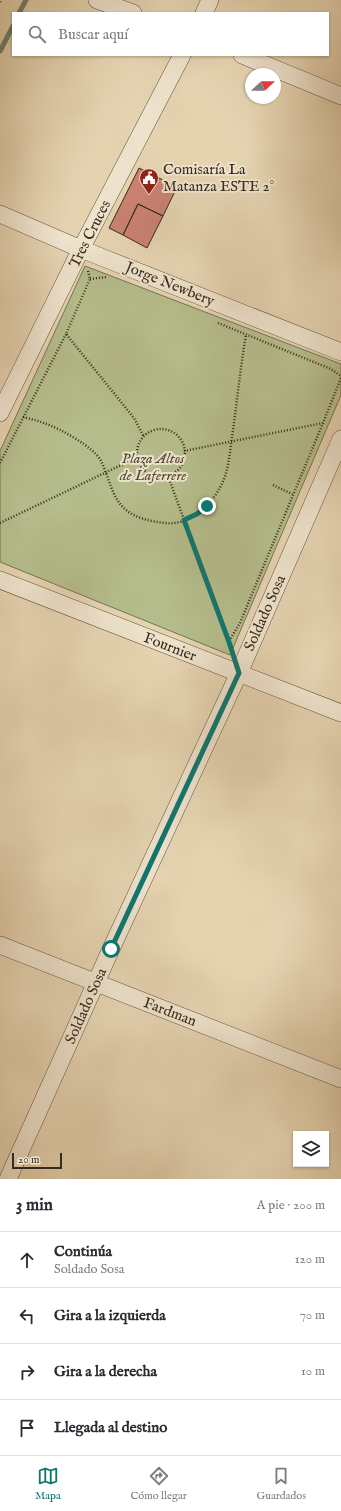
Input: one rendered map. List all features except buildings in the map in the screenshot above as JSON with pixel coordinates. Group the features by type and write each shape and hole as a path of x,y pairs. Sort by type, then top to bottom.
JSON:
{"street":[{"path":"97,0 129,12"},
{"path":"204,12 210,0"},
{"name":"Tres Cruces","path":"0,413 82,249 181,56"},
{"path":"244,56 341,96"},
{"name":"Jorge Newbery","path":"0,214 82,249 341,352"},
{"name":"Soldado Sosa","path":"8,1179 97,983 114,942 239,673 341,439"},
{"name":"Fournier","path":"0,580 341,713"},
{"name":"Fardman","path":"0,945 341,1079"}],"path":[{"path":"0,463 66,334 90,279 82,249"},
{"path":"90,279 105,277 112,280"},
{"path":"211,320 331,369 341,377 240,623 229,642"},
{"path":"66,334 134,418 144,437"},
{"path":"23,417 43,422 85,445 100,459 114,493 121,505 140,518 168,523 184,520 197,514 213,500 224,478 231,442 246,335"},
{"path":"184,451 323,423"},
{"path":"165,430 172,432 182,443 184,451 184,459 181,467 168,476 160,477 145,471 140,464 137,450 144,437 150,432 165,430"},
{"path":"0,523 138,457"},
{"path":"168,476 239,673"},
{"path":"273,485 313,504"}],"green space":[{"name":"Plaza Altos de Laferrere","path":"85,266 341,364 341,395 230,655 0,562 0,451"}],"waterway":[{"path":"20,12 26,0"},
{"path":"0,51 12,28"}],"place":[{"name":"Comisaría La Matanza ESTE 2°","path":"149,195"}],"route":[{"path":"111,949 239,673 184,520 197,514 207,506"}]}
